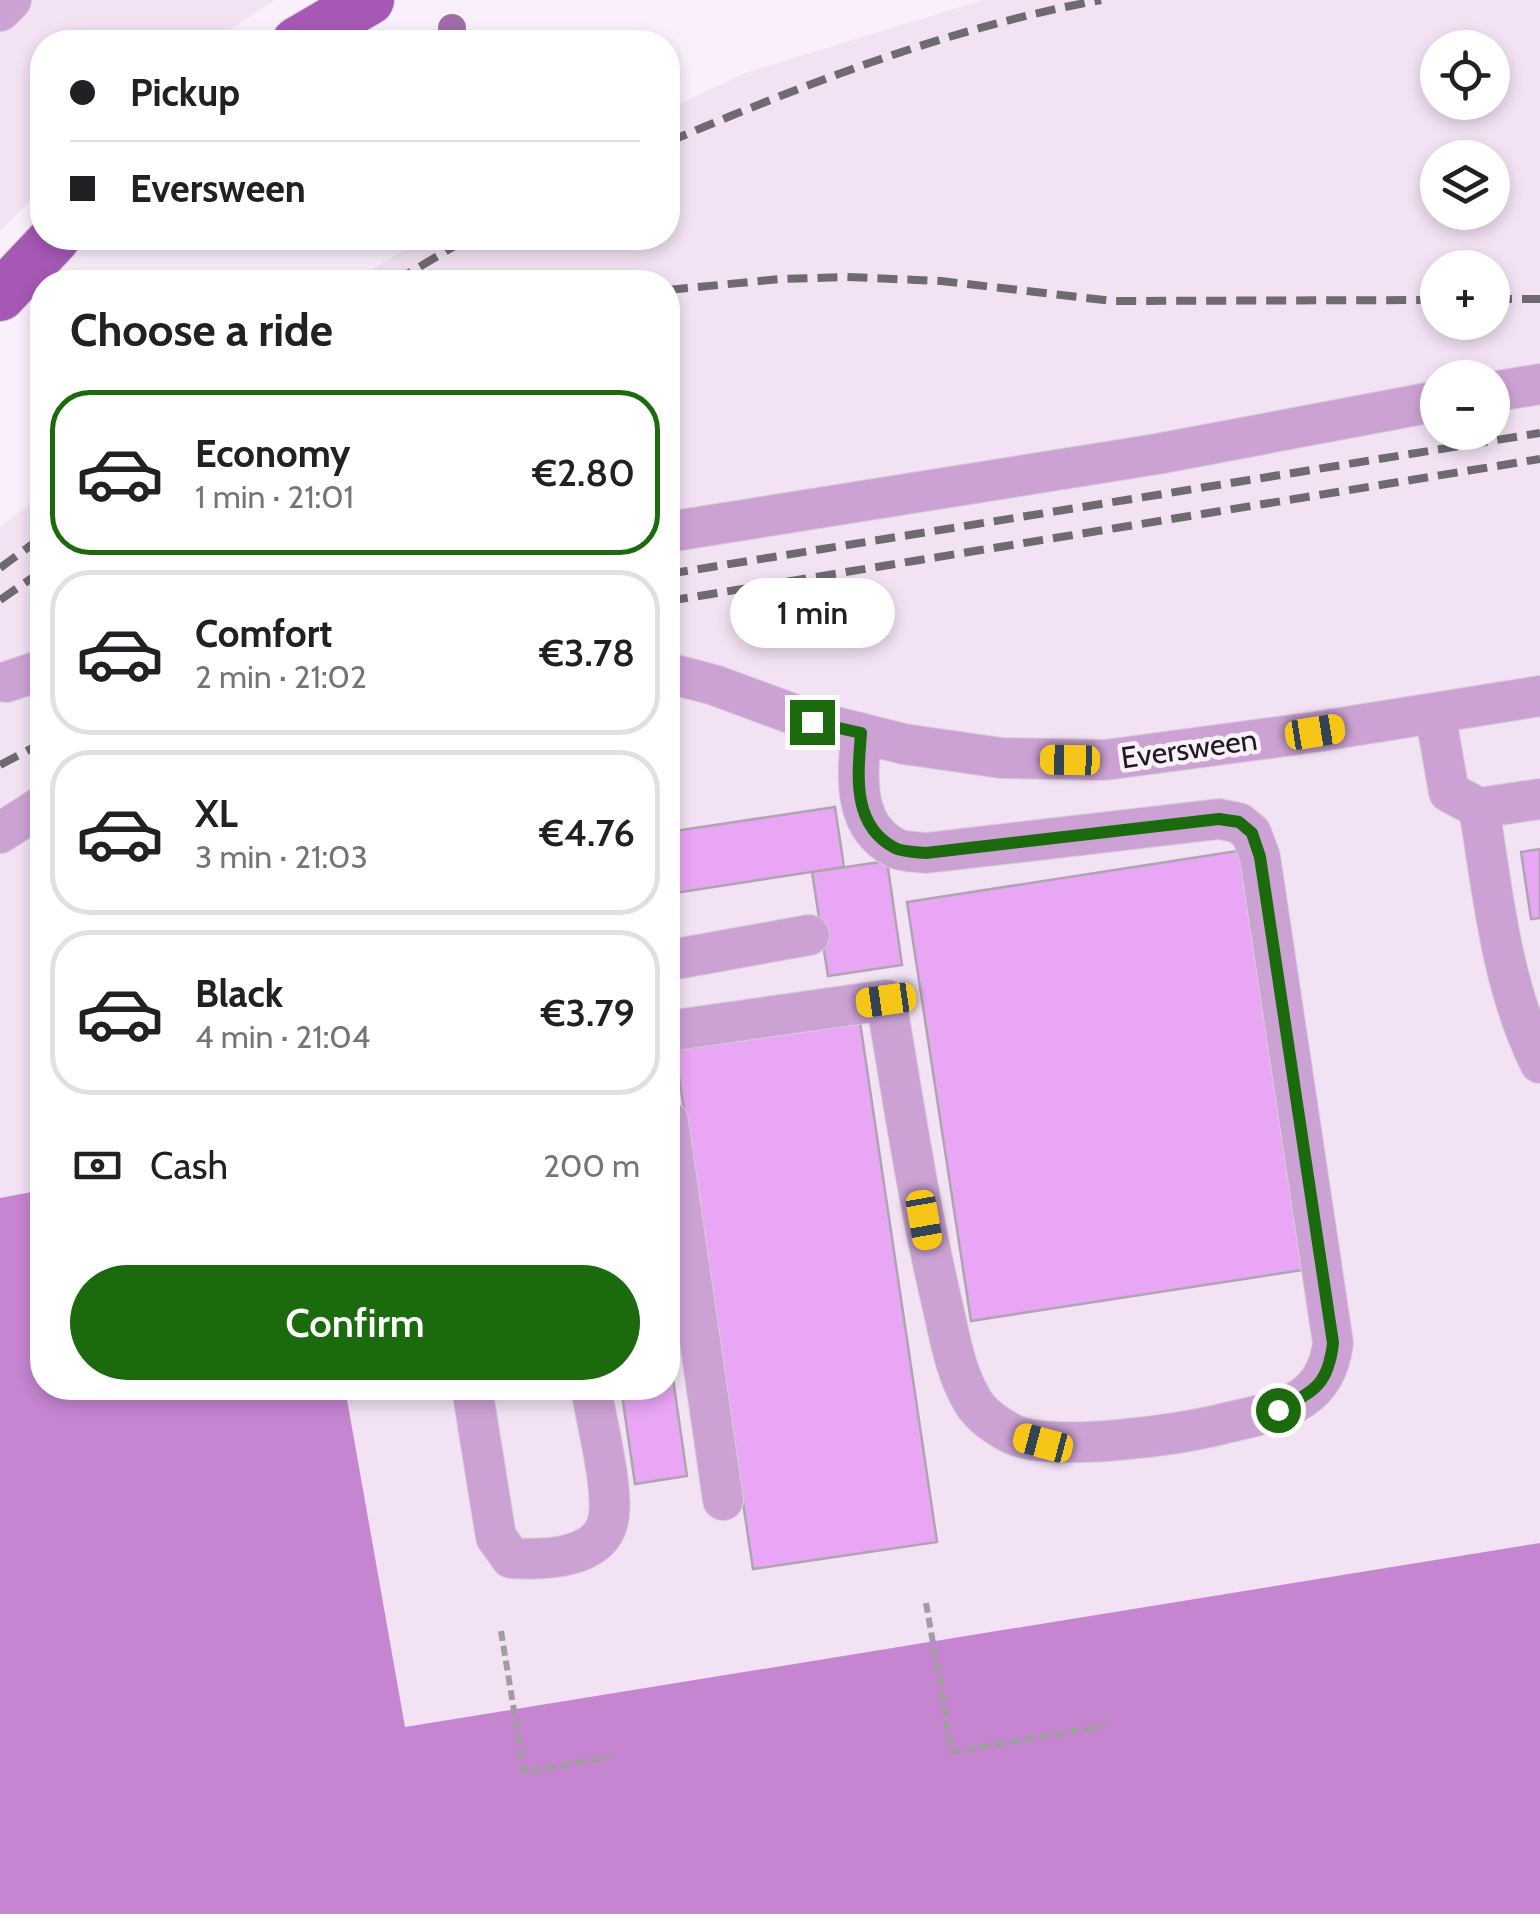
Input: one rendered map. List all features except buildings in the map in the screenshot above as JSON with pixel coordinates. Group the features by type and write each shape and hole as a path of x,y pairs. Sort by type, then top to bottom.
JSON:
{"main road":[{"path":"318,30 369,0"},
{"path":"0,296 44,250"}],"street":[{"path":"0,11 11,0"},
{"path":"1510,389 1540,384"},
{"path":"680,530 1100,464 1420,404"},
{"name":"Eversween","path":"680,675 812,722 904,744 1001,758 1104,760 1540,696"},
{"path":"1435,713 1449,792 1479,808 1540,799"},
{"path":"680,1029 886,1000 931,1256 955,1359 972,1400 984,1416 1014,1435 1069,1445 1212,1426 1278,1410 1312,1392 1330,1368 1333,1343 1328,1304 1273,932 1252,833 1239,822 1219,819 926,853 896,848 876,832 861,808 861,733"},
{"path":"1479,808 1502,953 1528,1040 1540,1063"},
{"path":"0,834 30,814"},
{"path":"680,958 809,935"},
{"path":"680,1204 723,1500"},
{"path":"474,1400 496,1537 511,1558 536,1560 579,1552 597,1539 608,1523 608,1494 593,1400"}],"path":[{"path":"926,1603 952,1752 1106,1726"},
{"path":"502,1631 524,1772 608,1757"}],"shaded area":[{"path":"0,0 275,0 229,30 30,30 30,201 0,231"},
{"path":"983,0 1540,0 1540,1543 404,1728 347,1400 680,1400 680,270 371,270 404,250 680,250 680,104 745,73"},
{"path":"30,505 30,1192 0,1198 0,526"},
{"path":"30,1192 30,1400 347,1400 405,1727 1540,1543 1540,1914 0,1914 0,1198"}],"railway":[{"path":"680,137 935,41 1101,0"},
{"path":"414,270 448,250"},
{"path":"680,289 847,277 941,281 1113,301 1420,300"},
{"path":"1510,299 1540,299"},
{"path":"680,572 1540,433"},
{"path":"680,599 1540,459"},
{"path":"0,568 30,546"},
{"path":"0,600 30,579"},
{"path":"0,765 30,749"}],"route":[{"path":"812,722 861,733 861,808 876,832 896,848 926,853 1219,819 1239,822 1252,833 1273,932 1333,1343 1330,1368 1312,1392 1278,1410"}]}
